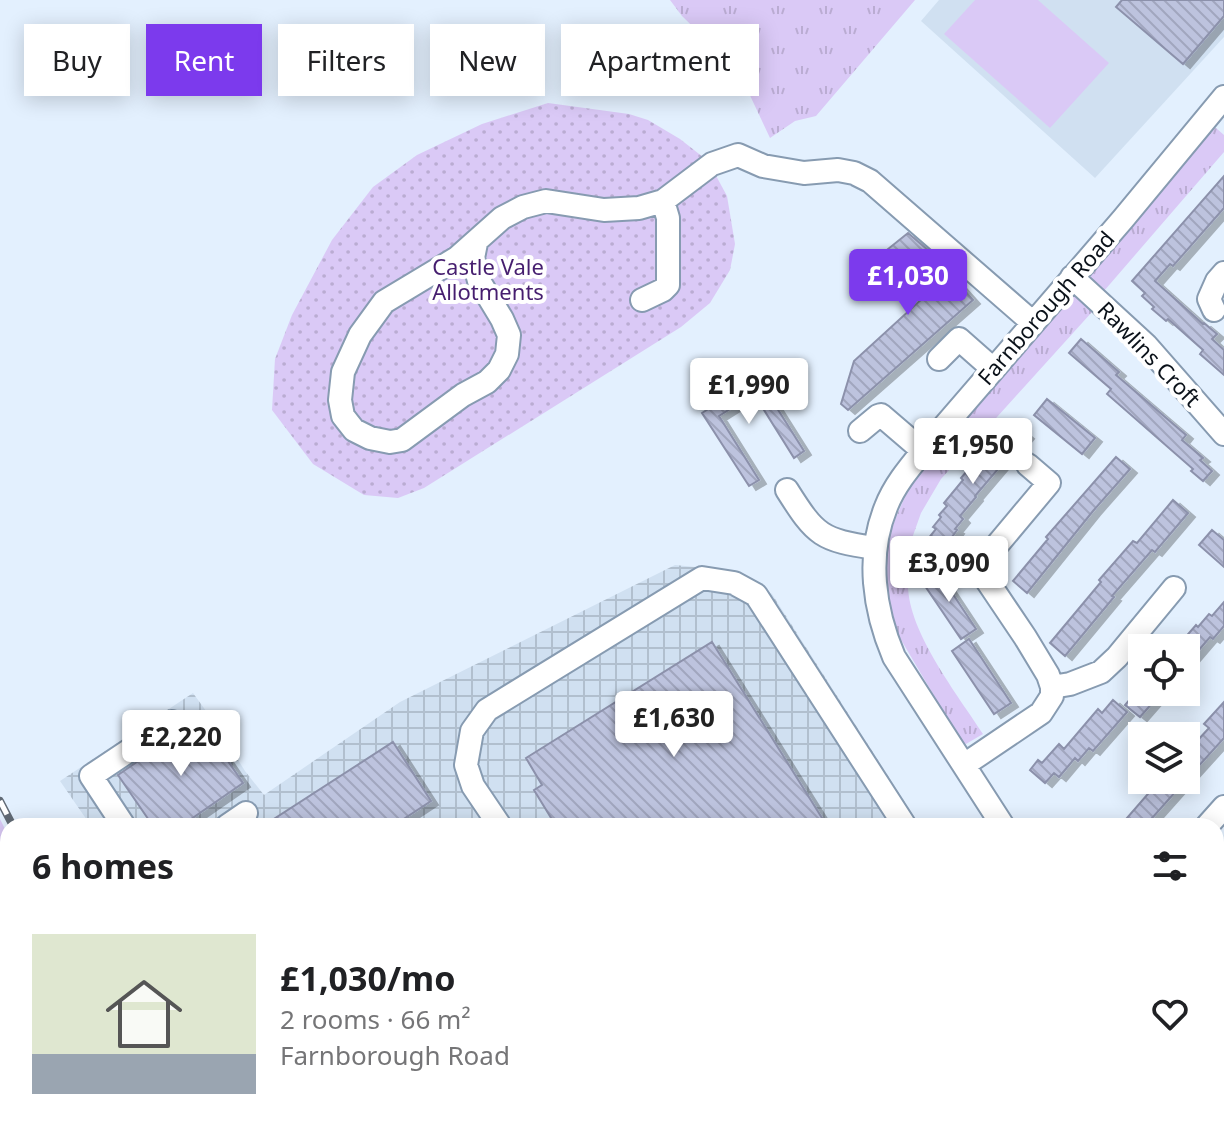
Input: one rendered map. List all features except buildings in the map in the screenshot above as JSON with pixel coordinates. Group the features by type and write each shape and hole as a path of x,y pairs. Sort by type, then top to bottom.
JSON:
{"street":[{"name":"Farnborough Road","path":"998,818 894,657 883,631 874,580 875,548 885,507 902,476 1032,322 1219,112"},
{"path":"476,243 473,258 479,281 509,335 507,354 499,370 487,382 463,395 402,440 390,442 370,438 354,430 343,416 340,400 343,372 360,335 384,302 457,258 502,218 523,207 546,201 604,210 639,208 663,201 712,164 738,155 763,166 804,173 838,170 870,181 1032,322"},
{"path":"642,300 668,285 668,218 663,201"},
{"path":"1214,310 1209,299 1224,273"},
{"name":"Rawlins Croft","path":"1072,277 1146,345 1224,434"},
{"path":"939,359 959,339 993,369"},
{"path":"860,431 881,415 923,451"},
{"path":"964,765 1041,713 1052,696 1048,675 988,582 983,569 987,557 1049,483 1028,465"},
{"path":"787,490 804,517 822,535 842,543 875,548"},
{"path":"495,818 473,786 466,765 472,731 487,710 702,578 734,583 756,595 900,818"},
{"path":"1052,687 1070,684 1101,672 1174,588"},
{"path":"119,818 91,776 172,722"},
{"path":"239,818 246,813"}],"shaded area":[{"path":"939,0 1224,0 1224,37 1095,178 921,21"},
{"path":"675,565 736,571 772,594 915,818 85,818 60,781 193,693 264,795 400,702"}],"green space":[{"path":"670,0 915,0 816,116 795,121 770,138 750,96 759,96 759,24 690,24"},
{"path":"975,0 1038,0 1109,63 1050,128 944,34"},
{"name":"Castle Vale Allotments","path":"548,103 629,114 648,120 708,161 727,196 735,244 730,270 710,303 681,327 424,488 398,498 364,495 313,464 272,410 275,359 292,315 332,240 373,187 417,155 482,124"},
{"path":"1216,128 1224,135 1224,152 1104,291 1090,279 1089,267 1099,264 1203,142 1203,133"},
{"path":"1076,293 1092,312 941,479 921,513 910,544 929,559 927,574 908,585 916,623 936,662 983,734 966,744 960,740 900,638 892,632 883,582 887,546 901,506 921,468 1066,294"}],"railway":[{"path":"0,801 9,818"}]}
